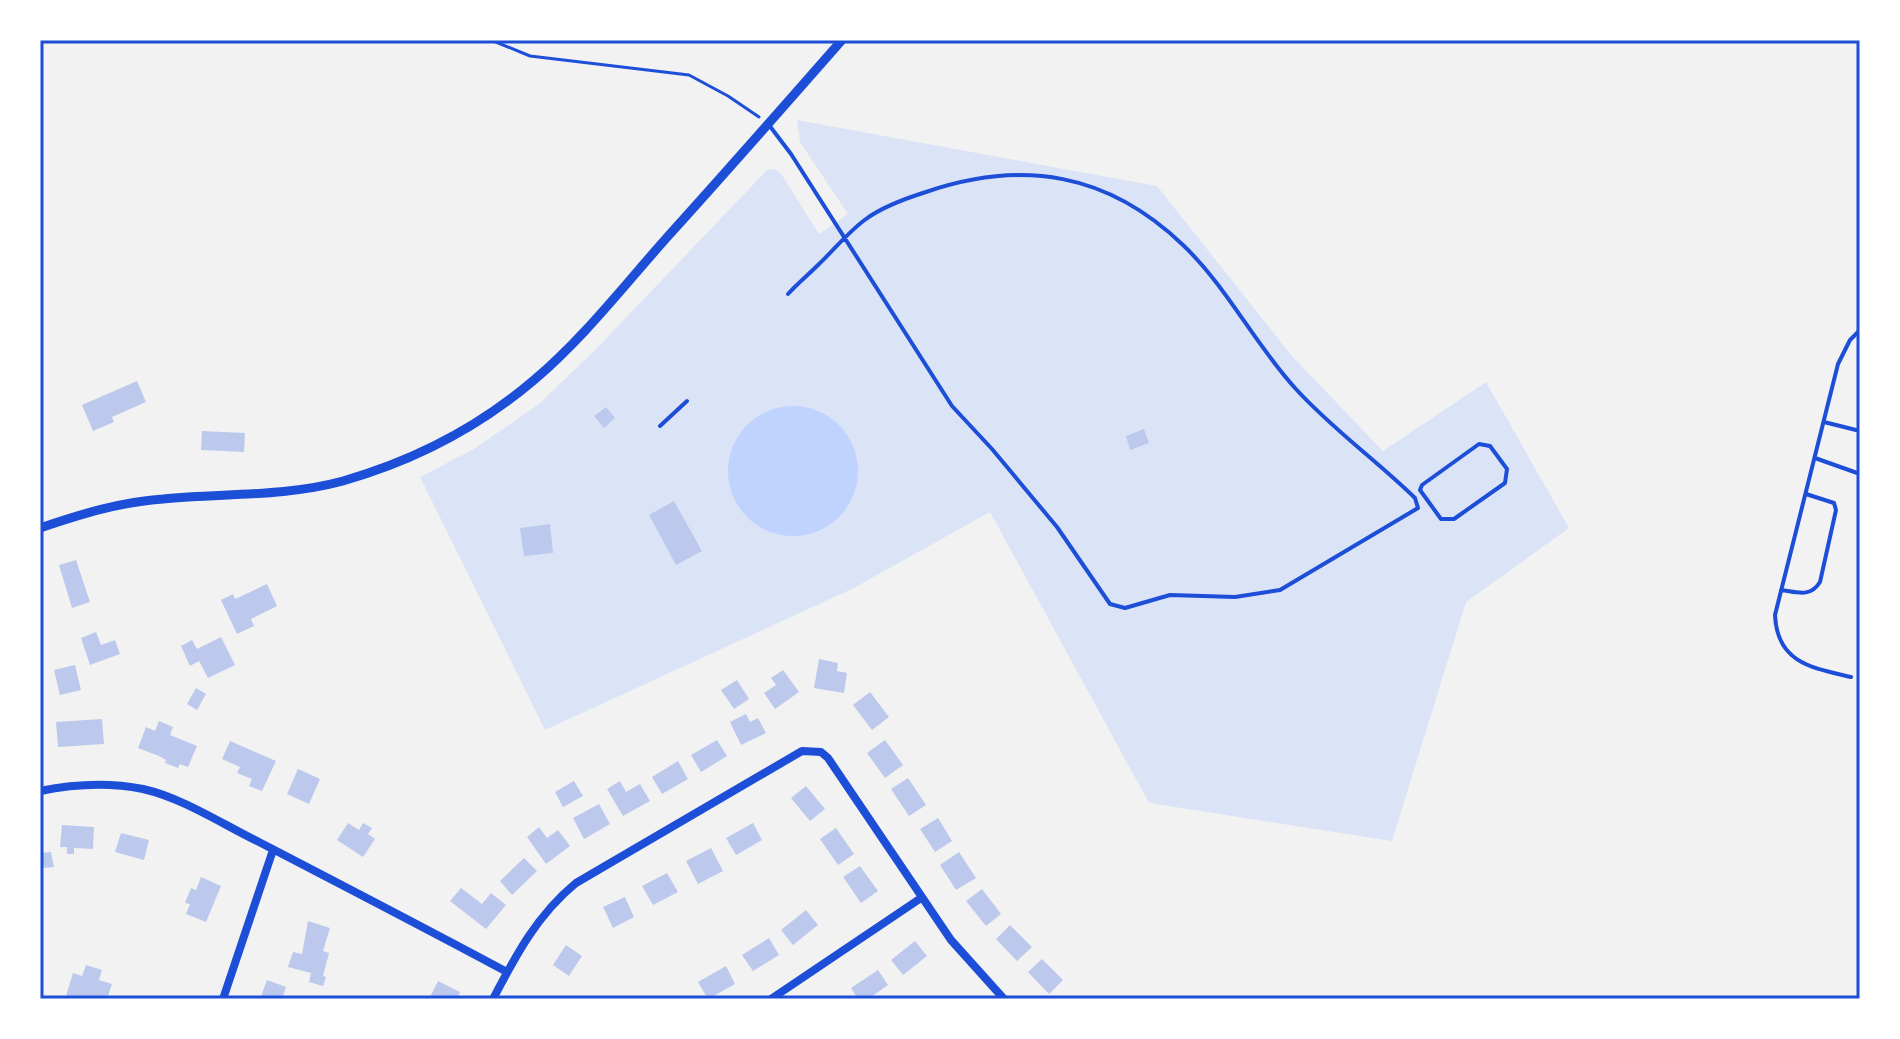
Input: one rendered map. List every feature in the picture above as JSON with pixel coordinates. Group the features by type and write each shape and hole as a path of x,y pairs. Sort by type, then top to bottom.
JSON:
{"street":[{"path":"40,528 129,503 316,488 379,469 464,430 513,397 569,347 842,40"},
{"path":"493,999 541,917 576,883 802,751 811,750 828,758 951,940 1004,999"},
{"path":"40,791 86,784 144,790 183,804 507,972"},
{"path":"223,999 273,850"},
{"path":"771,999 921,898"}],"lane":[{"path":"769,124 952,406 1057,527 1110,604 1117,608 1170,595 1235,597 1280,590 1414,511 1424,498"},
{"path":"788,294 868,217 916,195 991,175 1038,174 1065,179 1129,203 1160,224 1186,248 1222,290 1269,358 1293,386 1315,409 1389,472 1418,503"},
{"path":"1851,677 1813,668 1787,652 1776,628 1775,615 1838,364 1850,340 1860,330"},
{"path":"660,426 687,401"},
{"path":"1824,422 1860,431"},
{"path":"1479,444 1490,446 1507,469 1505,483 1454,519 1441,519 1424,498 1420,490 1422,485 1479,444"},
{"path":"1815,458 1860,474"},
{"path":"1781,590 1806,594 1815,590 1820,582 1836,510 1834,503 1827,498 1806,494"}],"path":[{"path":"491,40 530,56 689,75 728,96 769,124"}],"shaded area":[{"path":"797,120 1157,186 1292,356 1383,451 1486,382 1569,528 1466,602 1392,841 1149,803 990,512 852,589 545,730 420,477 474,449 539,404 596,349 767,170 775,169 782,175 819,234 848,214 800,142"}],"water":[{"path":"793,406 818,411 839,425 853,446 858,471 853,496 839,517 818,531 793,536 768,531 747,517 733,496 728,471 733,446 747,425 768,411"}],"building":[{"path":"137,381 146,402 112,417 114,422 93,431 82,405"},
{"path":"606,407 615,418 604,428 594,416"},
{"path":"1144,429 1149,443 1130,450 1126,436"},
{"path":"202,431 245,433 244,452 201,450"},
{"path":"674,501 702,551 676,565 649,515"},
{"path":"550,524 553,553 524,556 520,528"},
{"path":"76,560 90,602 72,608 59,565"},
{"path":"267,584 277,606 251,619 254,626 237,634 221,600 233,594 235,599"},
{"path":"96,632 101,645 115,640 120,654 90,665 81,638"},
{"path":"221,637 235,665 208,678 199,661 190,666 181,646 192,640 197,649"},
{"path":"819,659 838,663 837,671 847,673 844,693 814,688"},
{"path":"75,665 81,690 60,695 54,670"},
{"path":"783,670 799,692 775,709 764,693 776,685 771,678"},
{"path":"737,680 749,699 734,709 721,690"},
{"path":"196,688 206,694 197,710 187,704"},
{"path":"870,692 889,717 872,730 853,705"},
{"path":"746,714 750,722 758,718 766,733 741,745 730,722"},
{"path":"102,719 104,744 58,747 56,722"},
{"path":"159,721 173,727 170,735 197,746 188,767 180,764 178,768 138,748 146,727 155,731"},
{"path":"717,740 727,756 701,772 691,755"},
{"path":"885,740 903,765 885,778 867,753"},
{"path":"230,741 276,761 262,791 249,786 252,779 237,773 240,767 222,759"},
{"path":"678,761 688,779 662,794 652,777"},
{"path":"298,769 320,779 309,804 287,794"},
{"path":"908,778 926,805 909,816 891,789"},
{"path":"574,781 583,796 563,807 555,792"},
{"path":"620,781 626,792 640,784 650,801 623,816 607,789"},
{"path":"806,786 825,809 810,821 791,798"},
{"path":"599,804 610,824 584,839 573,818"},
{"path":"938,818 952,841 935,852 920,829"},
{"path":"348,823 359,830 363,823 372,828 368,834 375,839 363,857 337,840"},
{"path":"753,823 762,840 736,855 726,838"},
{"path":"62,825 94,827 93,849 74,848 74,854 67,854 67,847 60,847"},
{"path":"539,827 547,838 558,830 570,846 546,864 527,837"},
{"path":"836,828 854,854 838,865 820,839"},
{"path":"121,833 149,840 144,860 115,852"},
{"path":"711,848 723,871 698,884 686,861"},
{"path":"51,852 54,867 42,868 40,853"},
{"path":"959,852 976,878 956,890 940,865"},
{"path":"524,858 537,871 512,895 500,881"},
{"path":"860,866 878,891 861,903 843,877"},
{"path":"667,873 678,892 653,905 642,886"},
{"path":"201,877 221,886 206,922 186,914 190,904 185,903 191,888 196,890"},
{"path":"461,888 482,904 491,893 506,905 486,929 450,901"},
{"path":"982,889 1001,914 986,926 966,901"},
{"path":"625,897 634,917 613,928 603,907"},
{"path":"806,910 818,925 793,945 781,930"},
{"path":"308,921 330,928 323,951 329,953 323,986 309,982 311,973 288,967 293,952 302,954"},
{"path":"1010,925 1032,947 1017,961 996,939"},
{"path":"769,938 779,955 753,971 742,955"},
{"path":"915,941 927,956 903,975 891,960"},
{"path":"566,945 582,956 569,976 553,965"},
{"path":"1042,959 1063,980 1049,994 1028,972"},
{"path":"86,965 102,970 99,980 112,984 107,999 65,999 73,973 82,976"},
{"path":"726,966 735,984 708,999 698,982"},
{"path":"878,970 888,985 868,999 858,999 851,988"},
{"path":"267,980 286,987 282,999 260,999"},
{"path":"438,981 460,992 457,999 429,999"}]}
